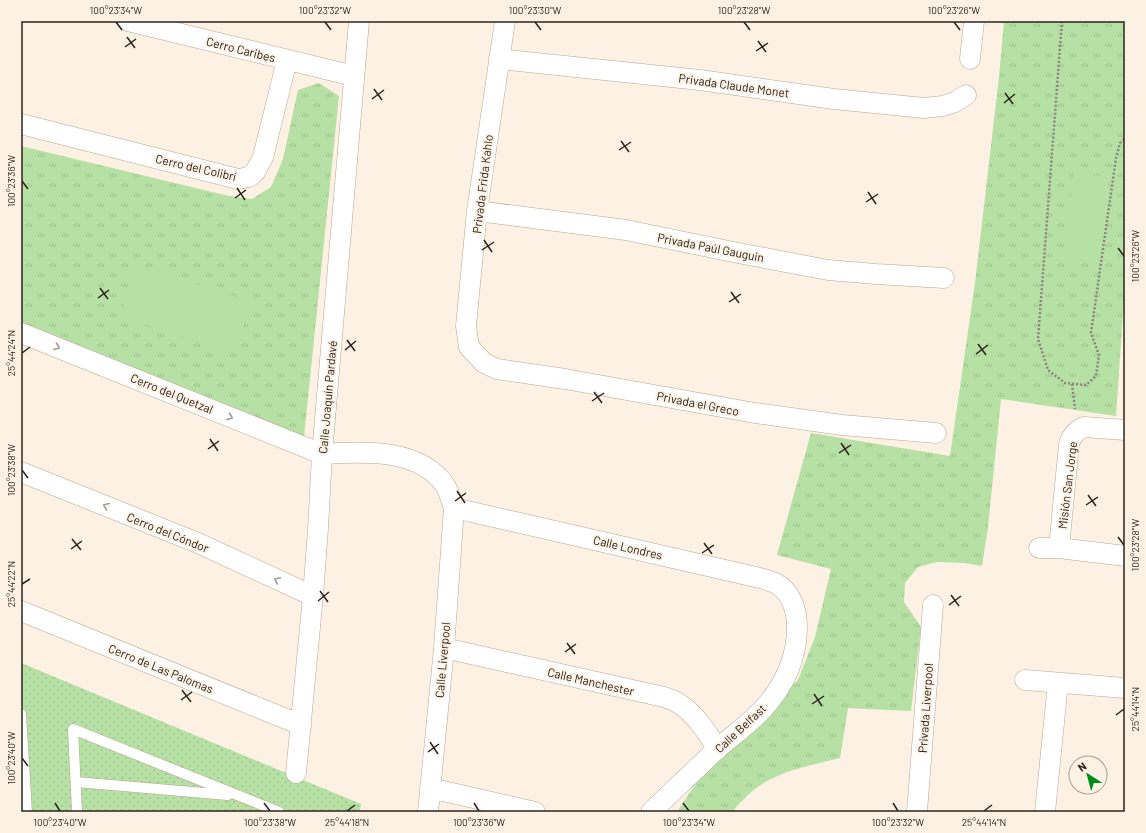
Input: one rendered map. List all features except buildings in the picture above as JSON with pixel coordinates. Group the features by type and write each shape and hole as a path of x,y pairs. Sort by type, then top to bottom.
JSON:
{"street":[{"name":"Cerro Caribes","path":"128,21 354,76"},
{"name":"Calle Joaquín Pardavé","path":"296,773 313,596 322,454 359,21"},
{"name":"Privada Frida Kahlo","path":"469,347 466,326 477,211 505,21"},
{"path":"970,59 974,21"},
{"name":"Privada Claude Monet","path":"499,59 700,80 834,98 924,108 943,106 966,96"},
{"name":"Cerro del Colibrí","path":"21,124 238,179 249,177 255,172 263,157 287,60"},
{"name":"Privada Paúl Gauguin","path":"477,211 626,230 738,254 828,270 944,278"},
{"name":"Cerro del Quetzal","path":"21,333 322,454"},
{"name":"Privada el Greco","path":"469,347 484,363 497,369 588,383 755,414 842,425 936,433"},
{"name":"Misión San Jorge","path":"1059,548 1069,444 1072,436 1084,427 1125,430"},
{"path":"322,454 353,452 386,454 411,460 431,470 446,486 454,508"},
{"name":"Cerro del Cóndor","path":"21,472 198,543 313,596"},
{"name":"Calle Londres","path":"454,508 760,578 775,583 785,591 793,602"},
{"name":"Calle Liverpool","path":"428,812 444,648 454,508"},
{"path":"1039,548 1059,548 1125,556"},
{"name":"Calle Belfast","path":"651,812 763,709 783,682 794,656 797,632 797,616 793,602"},
{"name":"Privada Liverpool","path":"917,812 933,605"},
{"name":"Cerro de Las Palomas","path":"21,611 300,725"},
{"name":"Calle Manchester","path":"444,648 664,697 680,704 692,714 704,728 718,749"},
{"path":"1025,680 1125,688"},
{"path":"1045,812 1058,683"},
{"path":"430,788 535,812"}],"lane":[{"path":"21,714 27,812"},
{"path":"77,812 73,729 278,812"},
{"path":"76,782 240,797"}],"path":[{"path":"1062,21 1038,339 1048,370 1065,383 1086,385 1096,376 1099,355 1091,333 1116,158 1120,143 1125,139"}],"green space":[{"path":"1004,21 1125,21 1125,283 1116,416 1001,399 988,527 982,566 964,563 937,562 918,567 905,583 904,602 921,627 911,711 848,708 840,758 801,768 775,777 753,791 737,806 734,812 677,812 700,777 798,680 815,637 831,569 777,555 811,433 950,456 975,283"},
{"path":"319,83 339,96 304,437 21,322 21,146 229,196 252,199 271,187 283,159 298,90"},
{"path":"1073,174 1109,176 1103,261 1067,258"},
{"path":"135,264 252,302 234,352 120,317"},
{"path":"21,663 361,804 360,812 21,812"}]}
